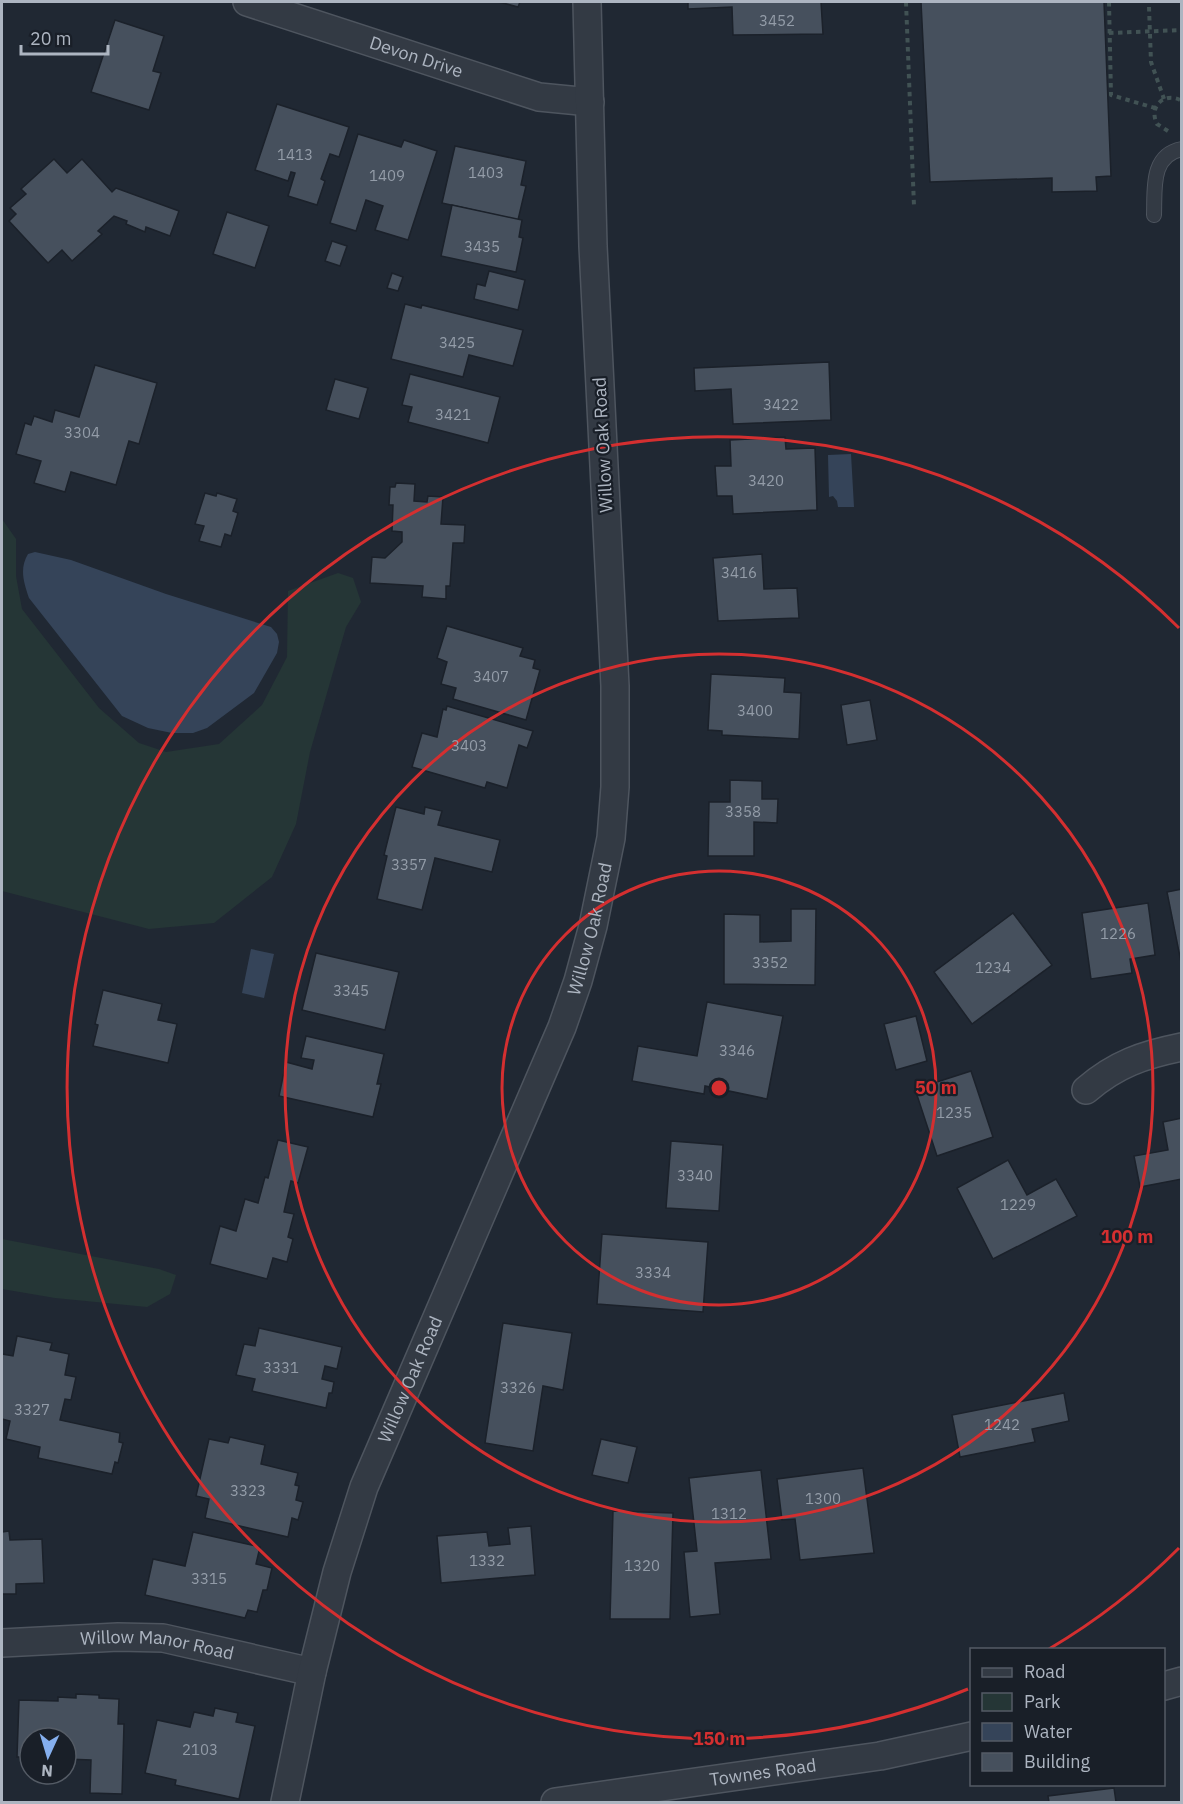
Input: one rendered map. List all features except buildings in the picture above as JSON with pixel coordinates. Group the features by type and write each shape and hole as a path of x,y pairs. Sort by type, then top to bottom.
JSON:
{"street":[{"name":"Devon Drive","path":"247,2 539,97 590,102"},
{"name":"Willow Oak Road","path":"285,1803 312,1672 337,1572 364,1487 569,1008 590,936 610,846 615,807 616,708 593,246 587,2"},
{"path":"1086,1090 1118,1066 1150,1053 1182,1047"},
{"name":"Willow Manor Road","path":"2,1643 118,1637 163,1638 312,1672"},
{"path":"1165,1686 1182,1681"},
{"name":"Townes Road","path":"555,1803 880,1756 970,1736"}],"lane":[{"path":"1154,215 1155,171 1162,159 1175,150 1182,149"}],"path":[{"path":"906,2 914,206"},
{"path":"1109,2 1111,95 1155,108"},
{"path":"1149,7 1151,62 1164,99"},
{"path":"1110,33 1182,30"},
{"path":"1176,130 1165,130 1157,124 1153,113 1164,99 1173,98 1182,101"}],"green space":[{"path":"2,519 16,539 16,576 22,609 99,708 139,743 166,752 219,744 262,705 287,657 288,591 338,573 353,578 361,602 346,627 310,752 296,824 272,877 214,923 149,929 2,891"},
{"path":"2,1239 159,1269 176,1275 170,1294 147,1307 55,1298 2,1289"}],"water":[{"path":"851,454 854,507 838,507 833,496 829,497 828,455"},
{"path":"35,552 71,560 166,594 271,627 277,634 279,642 277,653 254,693 207,728 193,733 172,733 148,728 122,716 29,598 23,571 28,554"},
{"path":"251,949 274,954 264,998 242,993"}]}
